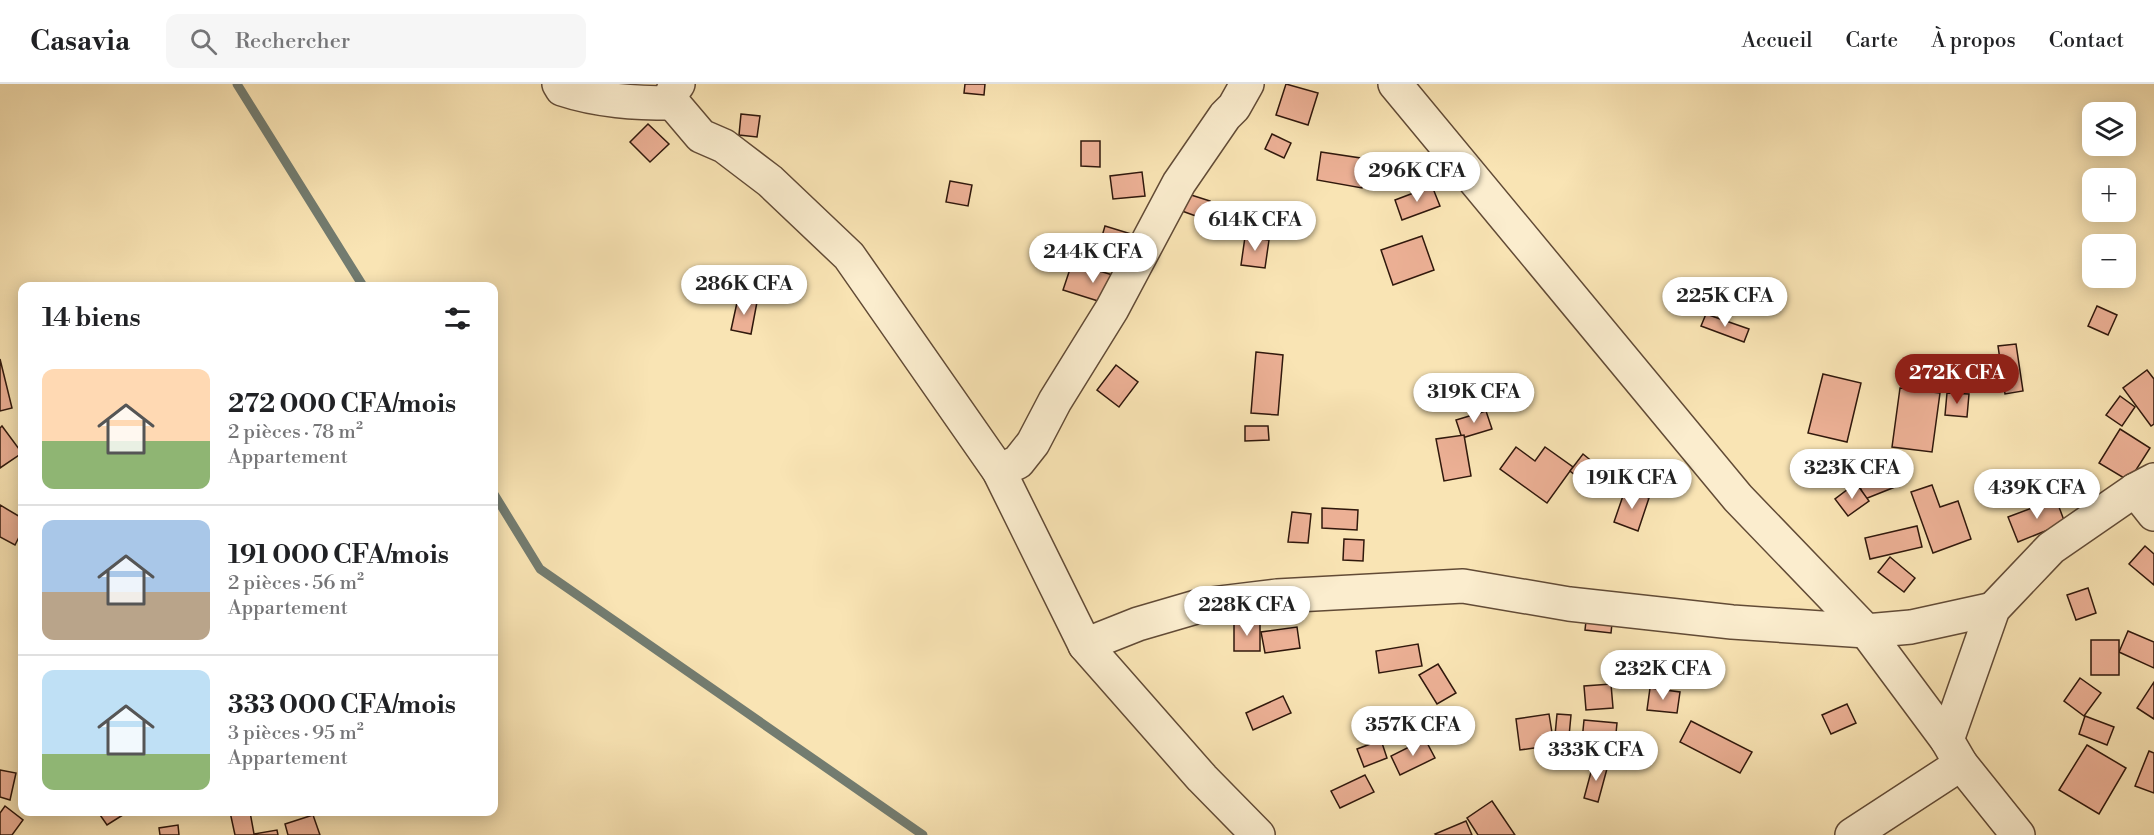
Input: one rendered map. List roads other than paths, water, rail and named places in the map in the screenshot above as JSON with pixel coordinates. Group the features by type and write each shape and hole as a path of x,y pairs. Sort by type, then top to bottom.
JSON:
{"street":[{"path":"559,84 562,89 577,94 628,103 675,94 701,136 724,146 770,181 849,256 999,471 1085,645 1202,778 1258,835"},
{"path":"999,471 1018,462 1033,443 1055,401 1112,309 1179,183 1225,116 1234,107 1247,84"},
{"path":"1395,84 1738,498 1866,631 2018,835"},
{"path":"1852,835 1954,752 1993,609 2051,548 2148,495"},
{"path":"1085,645 1138,624 1203,605 1277,596 1462,586 1592,606 1732,621 1866,631 1911,627 1993,609"}],"waterway":[{"path":"237,84 361,282"},
{"path":"498,501 540,569 923,835"}]}
